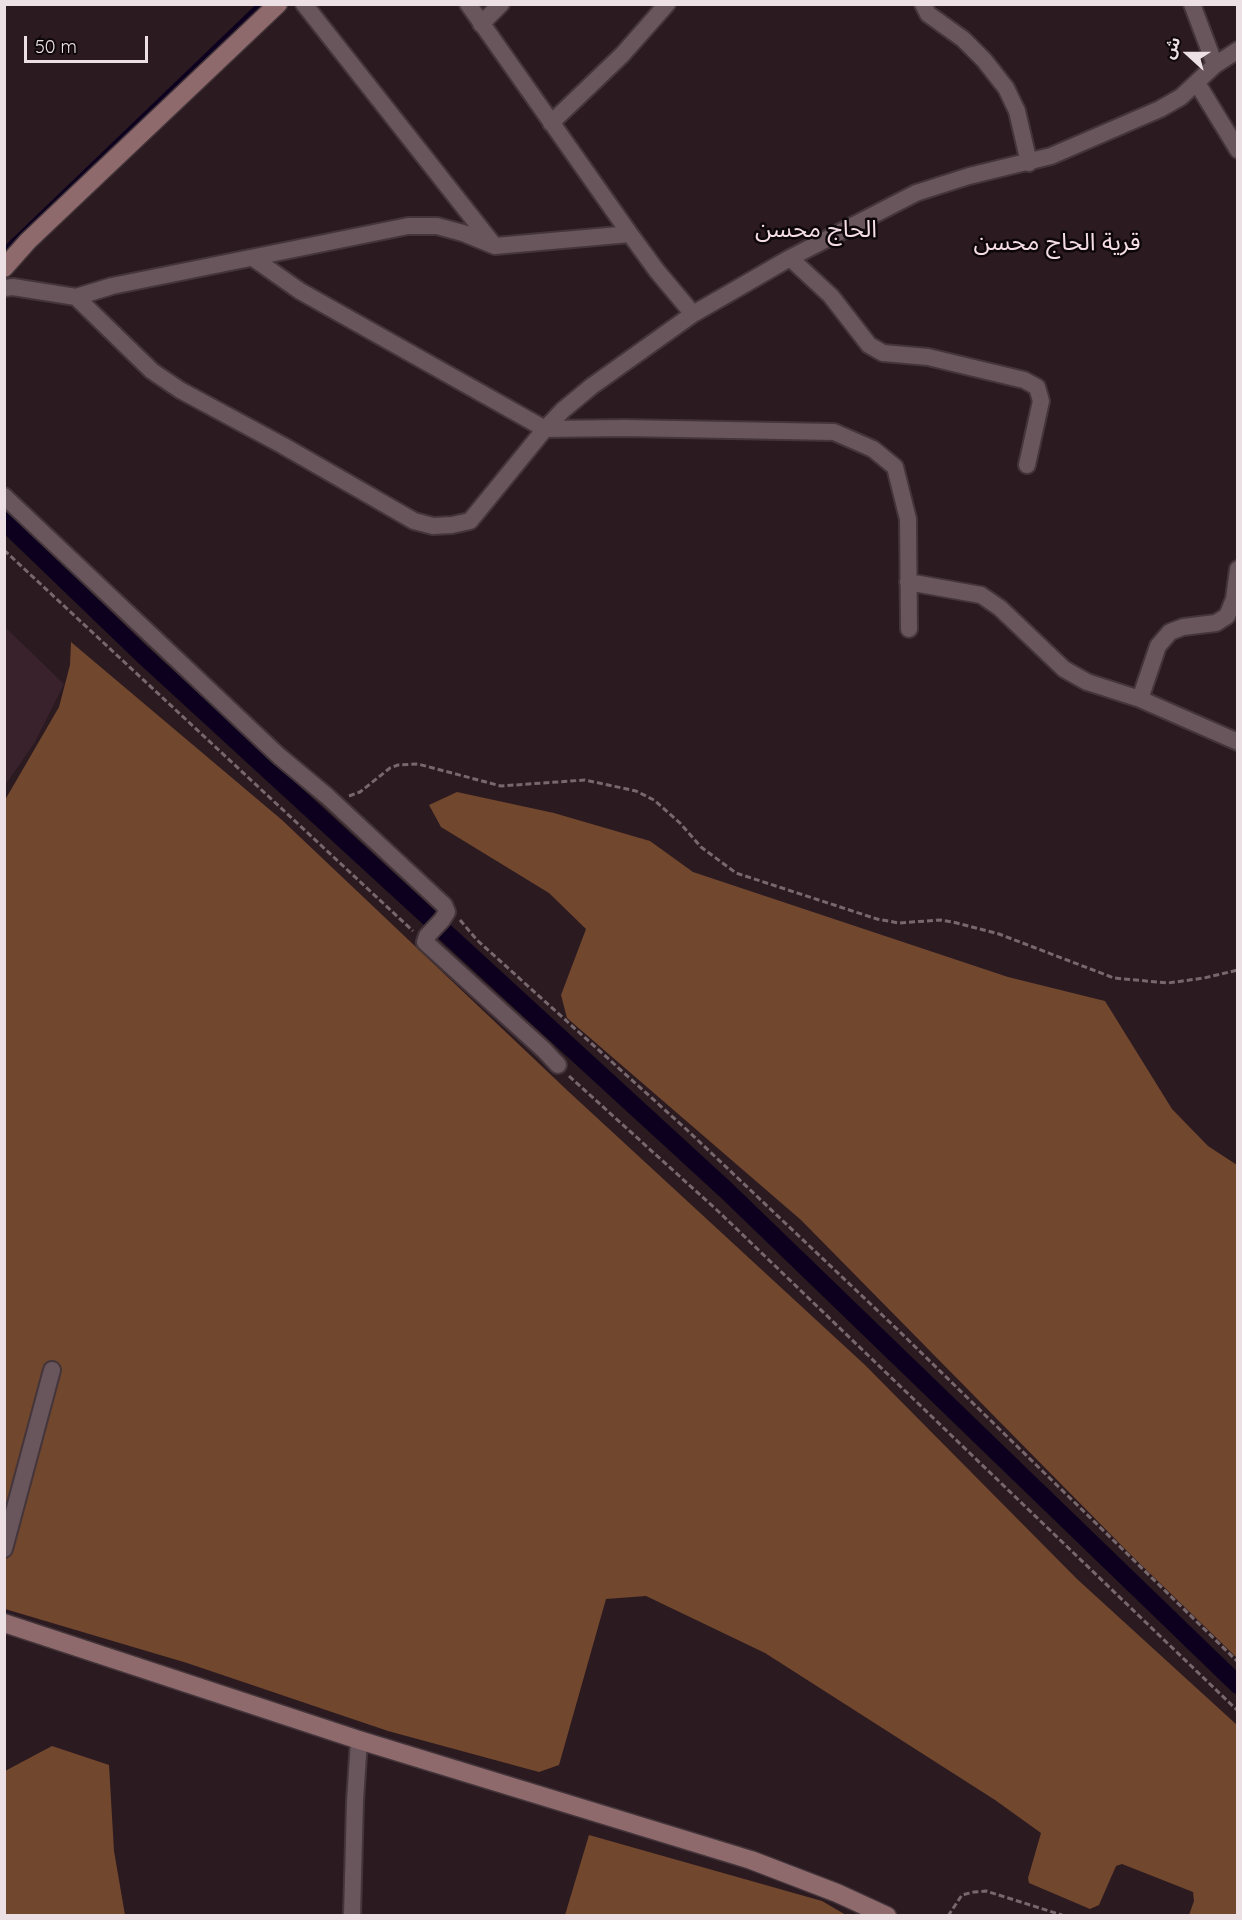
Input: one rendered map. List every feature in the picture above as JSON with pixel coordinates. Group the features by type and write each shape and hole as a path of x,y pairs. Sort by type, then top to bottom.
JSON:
{"street":[{"path":"4,268 28,241 278,4"},
{"path":"304,4 495,246"},
{"path":"468,4 630,234 693,314"},
{"path":"481,24 501,4"},
{"path":"551,123 622,55 667,4"},
{"path":"923,4 928,14 963,39 1006,87 1017,111 1029,163"},
{"path":"1192,4 1215,65"},
{"path":"76,297 152,371 180,390 282,445 414,521 433,526 452,525 470,521 563,410 592,386 693,314 790,258 916,193 969,176 1051,156 1160,109 1180,97 1215,65 1238,50"},
{"path":"1197,83 1238,150"},
{"path":"4,288 13,287 76,297 112,286 408,226 437,226 463,233 495,246 630,234"},
{"path":"253,258 309,296 545,429 658,428 834,432 873,449 895,466 908,519 909,629"},
{"path":"790,258 831,296 869,345 883,352 928,357 1024,380 1037,387 1041,401 1027,465"},
{"path":"4,496 279,756 327,796 558,1065"},
{"path":"1140,699 1158,646 1170,632 1183,627 1216,623 1227,616 1234,599 1238,569"},
{"path":"908,582 981,595 1000,608 1064,669 1088,682 1140,699 1238,742"},
{"path":"4,1549 52,1370"},
{"path":"4,1623 359,1740 751,1860 887,1916"},
{"path":"352,1916 359,1740"}],"path":[{"path":"4,550 436,924 458,918 477,940 686,1129 898,1330 1238,1662"},
{"path":"327,796 346,797 360,792 390,768 398,765 418,764 501,786 585,780 636,791 654,800 680,823 701,847 736,873 877,919 899,923 940,920 953,922 999,934 1114,978 1168,982 1204,978 1238,970"},
{"path":"558,1065 719,1212 1238,1711"},
{"path":"948,1916 962,1895 986,1891 1065,1916"}],"shaded area":[{"path":"5,627 64,684 35,742 5,785"},
{"path":"71,642 282,820 569,1092 865,1365 1077,1579 1237,1725 1237,1915 1189,1915 1194,1901 1193,1892 1122,1864 1116,1866 1099,1905 1090,1909 1029,1883 1028,1878 1041,1833 995,1800 765,1653 646,1596 606,1599 559,1765 539,1772 388,1731 187,1663 5,1609 5,800 59,707 70,665"},
{"path":"457,792 554,813 650,841 693,872 1008,977 1105,1001 1172,1109 1208,1146 1237,1165 1237,1658 1127,1551 801,1220 567,1018 561,995 586,929 549,893 441,827 429,805"},
{"path":"52,1746 109,1765 114,1851 125,1915 5,1915 5,1771"},
{"path":"589,1835 822,1901 846,1915 565,1915"}],"waterway":[{"path":"4,250 260,4"},
{"path":"4,521 142,654 727,1191 1238,1685"}],"district":[{"name":"الحاج محسن","path":"816,230"},
{"name":"قرية الحاج محسن","path":"1057,243"}]}
